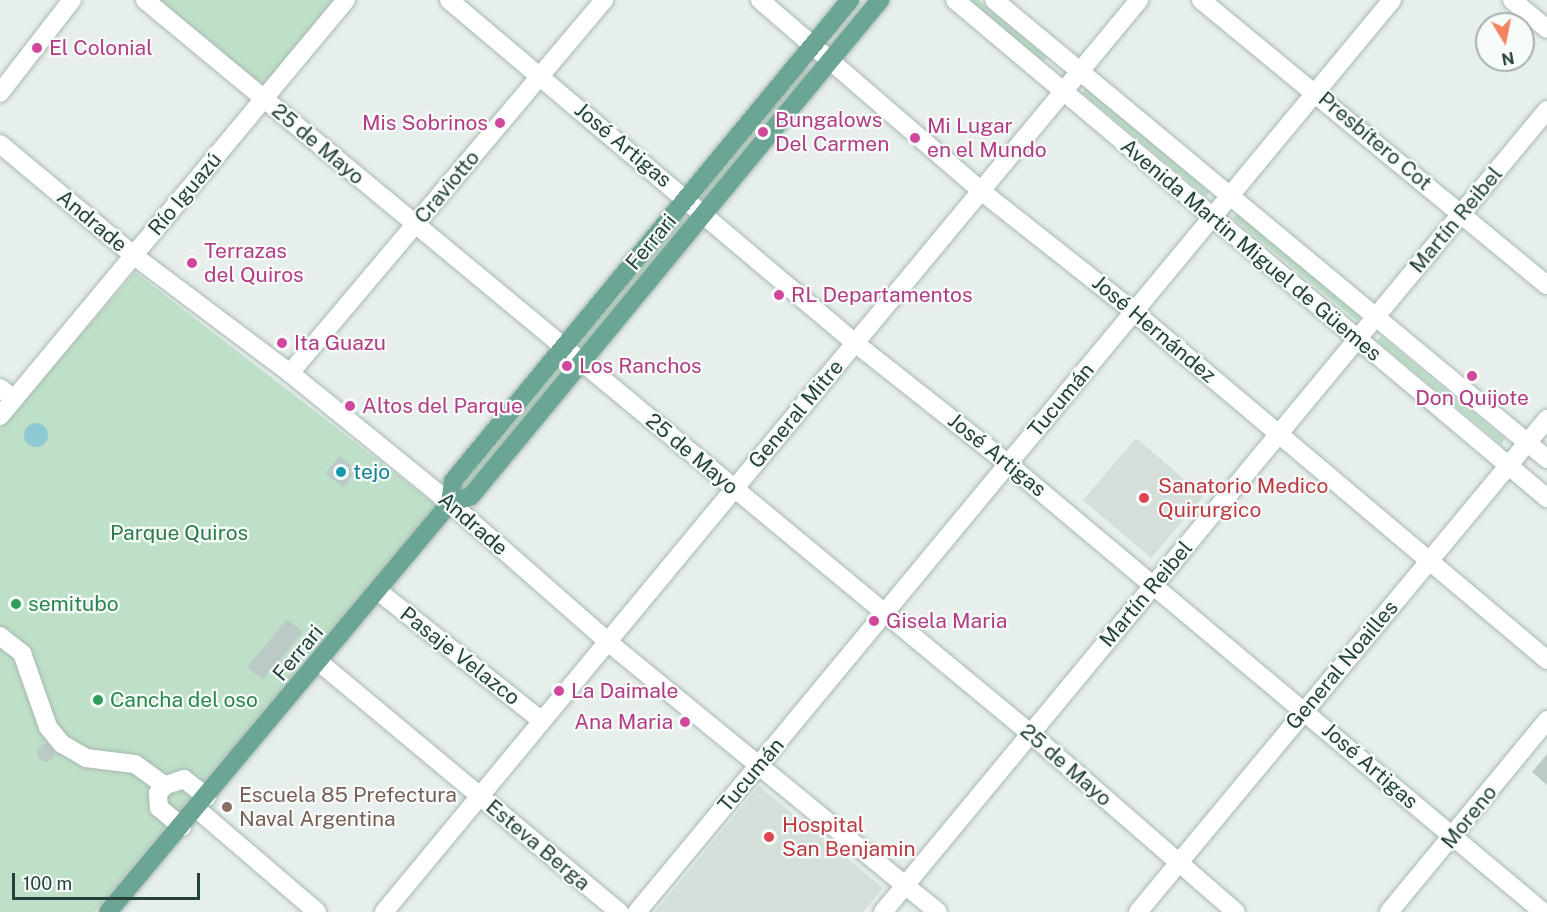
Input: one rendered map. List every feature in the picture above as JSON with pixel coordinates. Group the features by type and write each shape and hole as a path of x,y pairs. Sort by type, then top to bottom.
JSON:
{"main road":[{"name":"Ferrari","path":"108,912 182,827 450,503 453,481 850,0"},
{"name":"Ferrari","path":"450,503 471,496 580,360 705,213 880,0"}],"street":[{"path":"0,93 72,0"},
{"name":"25 de Mayo","path":"145,0 1031,734 1236,912"},
{"name":"Río Iguazú","path":"0,416 7,394 133,255 346,0"},
{"name":"José Artigas","path":"449,0 705,213 855,343 1008,464 1305,710 1543,912"},
{"name":"Craviotto","path":"290,373 604,0"},
{"name":"José Hernández","path":"760,0 981,190 1134,312 1547,660"},
{"name":"Avenida Martin Miguel de Güemes","path":"955,0 1062,93 1214,216 1547,498"},
{"name":"Avenida Martin Miguel de Güemes","path":"994,0 1078,72 1232,194 1547,459"},
{"name":"General Mitre","path":"384,912 1139,0"},
{"name":"Presbítero Cot","path":"1201,0 1317,92 1547,285"},
{"name":"Tucumán","path":"637,912 1392,0"},
{"path":"1512,0 1547,29"},
{"name":"Martín Reibel","path":"884,912 1547,110"},
{"name":"Andrade","path":"0,144 133,255 290,373 450,503 608,642 761,763 938,912"},
{"name":"General Noailles","path":"1138,912 1547,419"},
{"name":"Pasaje Velazco","path":"378,591 542,722"},
{"path":"0,636 22,653 48,728 62,744 86,758 135,764 165,786"},
{"name":"Esteva Berga","path":"319,662 620,912"},
{"name":"Moreno","path":"1389,912 1547,720"},
{"path":"182,827 159,808 158,793 165,786 184,779 202,803 317,912"}],"shaded area":[{"name":"Sanatorio Medico Quirurgico","path":"1136,438 1204,496 1151,558 1083,500"},
{"name":"Hospital San Benjamin","path":"759,786 883,888 863,912 655,912"}],"green space":[{"path":"156,0 337,0 263,88"},
{"path":"968,0 979,0 1047,57 1042,63"},
{"path":"804,66 812,72 705,202 697,195"},
{"path":"1086,88 1210,191 1206,196 1082,93"},
{"path":"1238,212 1362,315 1357,321 1233,218"},
{"path":"679,215 686,221 579,351 572,345"},
{"name":"Parque Quiros","path":"135,272 436,505 94,912 0,912 0,428"},
{"path":"1381,336 1505,439 1501,444 1377,341"},
{"path":"558,362 566,369 459,499 451,492"}],"water":[{"path":"31,423 41,423 48,430 48,440 41,447 31,447 24,440 24,430"}],"building":[{"name":"tejo","path":"340,456 357,470 343,488 325,473"},
{"path":"287,619 303,632 263,680 247,667"},
{"path":"46,744 52,747 55,753 52,759 46,762 40,759 37,753 40,747"},
{"path":"1547,754 1547,785 1532,772"}],"place":[{"name":"El Colonial","path":"37,48"},
{"name":"Mis Sobrinos","path":"500,123"},
{"name":"Bungalows Del Carmen","path":"763,132"},
{"name":"Mi Lugar en el Mundo","path":"915,138"},
{"name":"Terrazas del Quiros","path":"192,263"},
{"name":"RL Departamentos","path":"779,295"},
{"name":"Ita Guazu","path":"282,343"},
{"name":"Los Ranchos","path":"567,366"},
{"name":"Don Quijote","path":"1472,376"},
{"name":"Altos del Parque","path":"350,406"},
{"name":"tejo","path":"341,472"},
{"name":"Sanatorio Medico Quirurgico","path":"1144,498"},
{"name":"semitubo","path":"16,604"},
{"name":"Gisela Maria","path":"874,621"},
{"name":"La Daimale","path":"559,691"},
{"name":"Cancha del oso","path":"98,700"},
{"name":"Ana Maria","path":"685,722"},
{"name":"Escuela 85 Prefectura Naval Argentina","path":"227,807"},
{"name":"Hospital San Benjamin","path":"769,837"}]}
